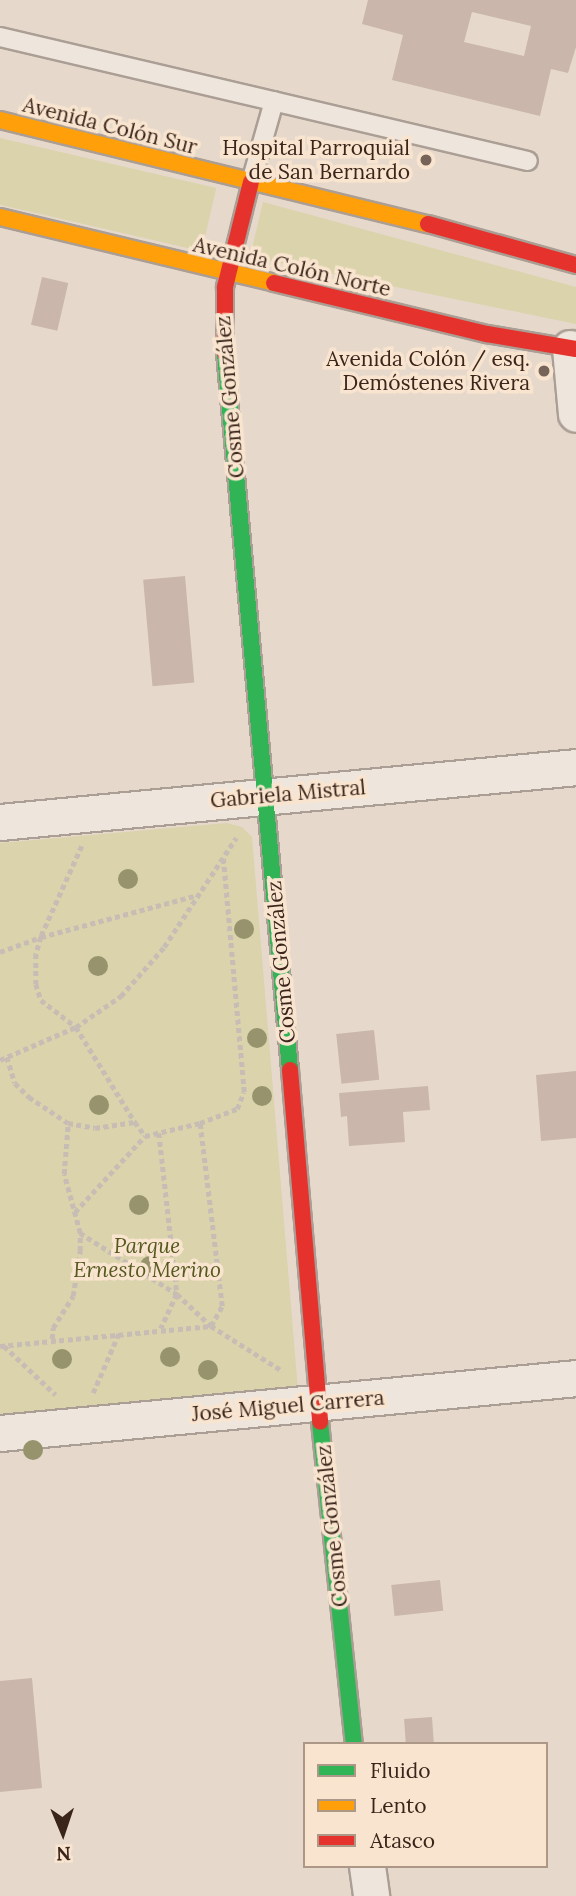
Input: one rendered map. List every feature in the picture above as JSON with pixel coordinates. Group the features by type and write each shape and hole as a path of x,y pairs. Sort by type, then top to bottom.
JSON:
{"street":[{"name":"Avenida Colón Sur","path":"0,120 512,245 576,265"},
{"name":"Cosme González","path":"251,182 223,300 223,330 254,797 354,1742"},
{"name":"Avenida Colón Norte","path":"0,217 228,275 487,334 573,349"},
{"path":"573,349 576,414"},
{"name":"Gabriela Mistral","path":"0,822 576,766"},
{"name":"José Miguel Carrera","path":"0,1433 576,1378"},
{"path":"367,1868 370,1896"}],"lane":[{"path":"0,37 528,161"},
{"path":"251,182 274,101"}],"path":[{"path":"0,1060 76,1027 121,996 164,947 195,896 241,831 254,797"},
{"path":"82,846 41,937 36,954 38,992 49,1007 76,1027 145,1136"},
{"path":"75,1212 145,1136 200,1123 237,1109 244,1093 223,855"},
{"path":"0,951 41,937 195,896"},
{"path":"7,1057 15,1083 29,1097 68,1123 95,1128 135,1122"},
{"path":"52,1339 53,1328 73,1296 80,1233 64,1174 68,1123"},
{"path":"200,1123 222,1306 211,1326"},
{"path":"159,1133 177,1294 160,1329"},
{"path":"80,1233 177,1294 211,1326 292,1377"},
{"path":"1,1346 120,1332 211,1326"},
{"path":"92,1396 120,1332"},
{"path":"1,1346 60,1399"}],"green space":[{"path":"0,138 216,188 202,251 0,205"},
{"path":"263,202 576,287 576,324 250,257"},
{"name":"Parque Ernesto Merino","path":"227,823 242,827 252,837 298,1390 0,1423 0,843"}],"building":[{"path":"368,0 576,0 576,47 568,73 551,69 540,116 392,80 403,35 362,24","holes":["472,12 531,26 524,56 464,42"]},
{"path":"42,277 68,283 57,331 31,325"},
{"path":"185,576 194,683 152,686 143,580"},
{"path":"374,1030 379,1080 341,1084 336,1034"},
{"path":"576,1071 576,1138 541,1141 536,1075"},
{"path":"428,1086 430,1110 403,1112 405,1142 349,1146 347,1116 341,1117 339,1093"},
{"path":"440,1580 443,1611 395,1616 391,1585"},
{"path":"32,1678 42,1788 0,1792 0,1681"},
{"path":"432,1717 434,1742 406,1742 404,1719"}],"traffic: fast":[{"path":"225,353 290,1070"},
{"path":"320,1422 354,1742"}],"traffic: slow":[{"path":"0,120 428,224"},
{"path":"0,217 274,283"}],"traffic: jam":[{"path":"225,353 225,287 251,182"},
{"path":"428,224 576,265"},
{"path":"274,283 487,334 576,349"},
{"path":"290,1070 320,1422"}],"place":[{"name":"Hospital Parroquial de San Bernardo","path":"426,160"},
{"name":"Avenida Colón / esq. Demóstenes Rivera","path":"544,371"}]}
